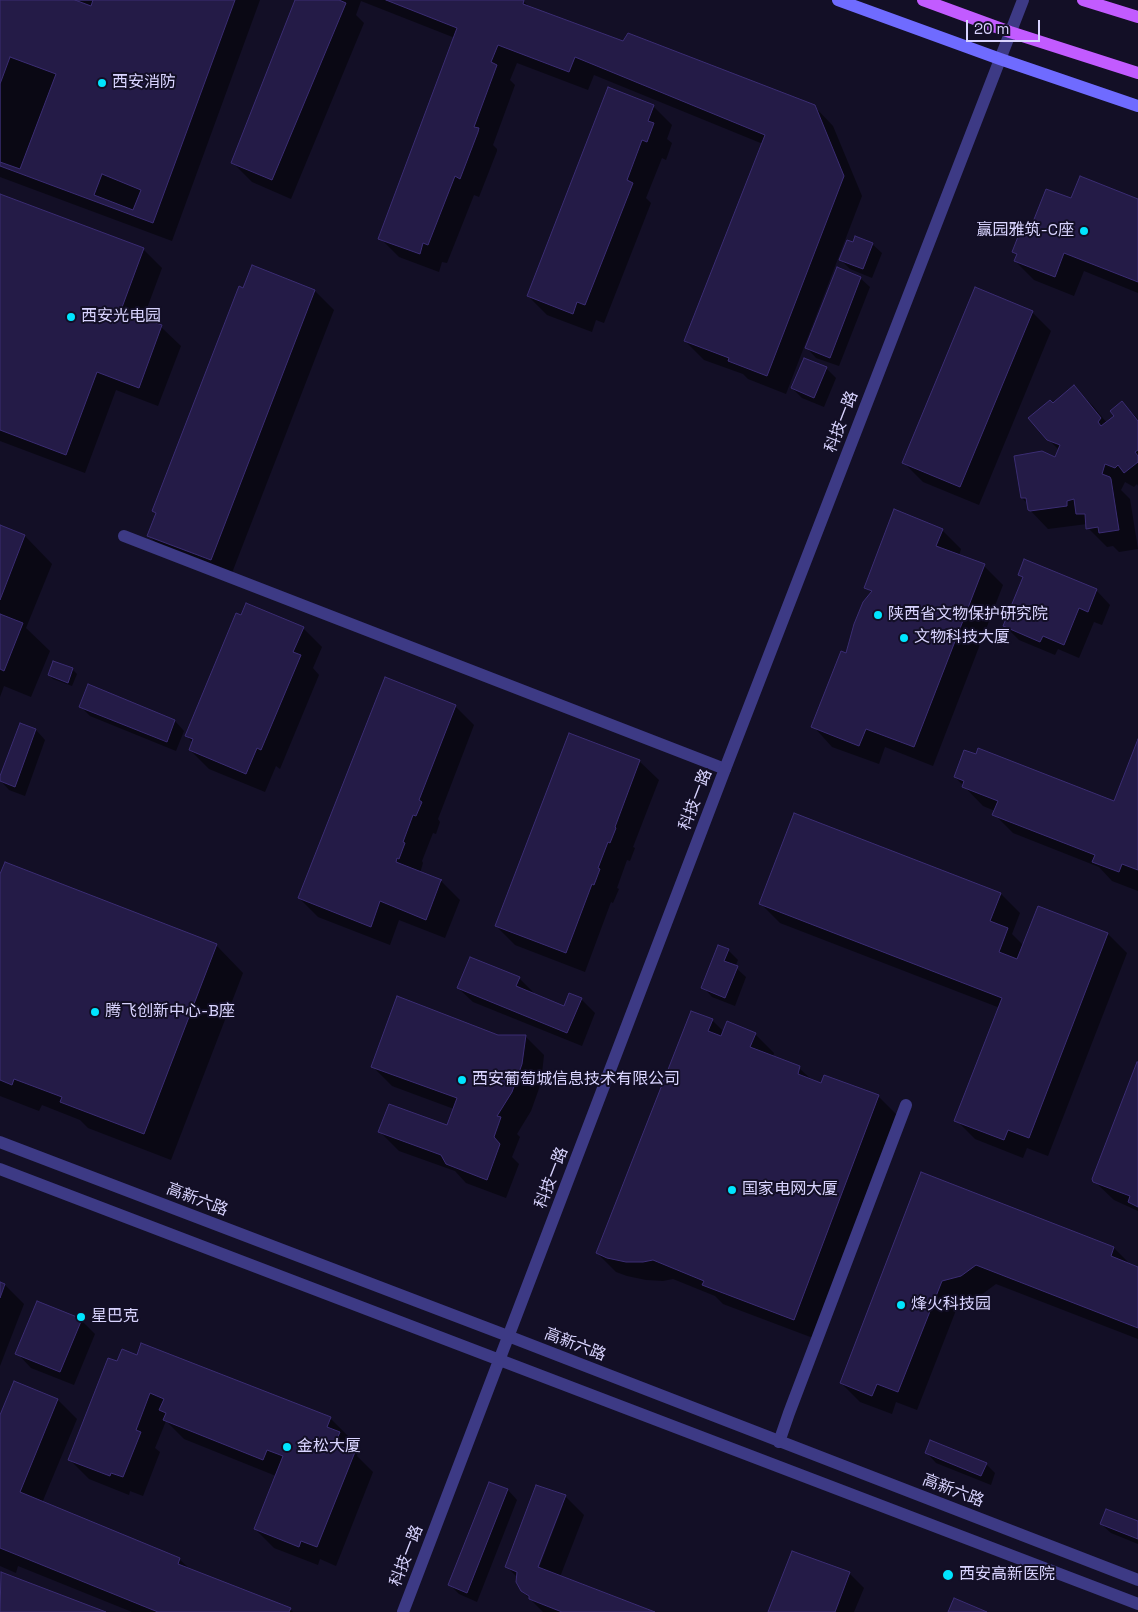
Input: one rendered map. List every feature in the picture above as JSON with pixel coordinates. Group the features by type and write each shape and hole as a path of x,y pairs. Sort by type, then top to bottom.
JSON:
{"main road":[{"path":"838,0 1000,59 1138,106"},
{"path":"922,0 1010,32 1138,73"},
{"path":"1083,0 1138,17"}],"street":[{"name":"科技一路","path":"403,1612 725,769 1023,0"},
{"path":"124,536 725,769"},
{"path":"779,1442 906,1105"},
{"name":"高新六路","path":"0,1142 1138,1580"},
{"path":"0,1169 1138,1604"}],"building":[{"name":"西安消防","path":"0,0 235,0 153,223 0,166"},
{"path":"75,0 93,0 91,6"},
{"path":"295,0 339,0 346,3 272,180 231,163"},
{"path":"386,0 524,0 523,4 623,41 628,33 815,105 844,176 767,376 728,361 729,358 684,341 765,135 575,57 569,72 498,45 491,62 497,65 474,127 479,128 478,132 460,179 455,176 428,245 423,243 420,254 378,239 457,28"},
{"path":"10,57 56,74 20,169 0,162 0,84"},
{"path":"608,87 654,105 648,121 654,123 647,142 642,140 627,180 633,183 585,305 577,302 573,314 527,296"},
{"path":"102,174 141,190 133,210 94,195"},
{"name":"赢园雅筑-C座","path":"1080,176 1138,199 1138,282 1064,253 1055,277 1014,261 1017,254 1012,252 1021,229 1029,232 1046,189 1071,198"},
{"name":"西安光电园","path":"0,194 144,248 121,310 162,325 139,388 97,372 66,455 0,430"},
{"path":"855,236 873,243 863,269 839,260 847,240 853,242"},
{"path":"252,265 315,290 211,560 147,536 156,513 152,511 239,286 243,288"},
{"path":"837,267 861,277 830,358 805,348"},
{"path":"975,287 1033,311 960,487 902,463"},
{"path":"804,358 827,367 814,398 791,388"},
{"path":"1074,385 1101,418 1098,422 1101,426 1114,416 1110,411 1122,401 1138,421 1138,450 1135,452 1138,456 1138,462 1124,473 1118,465 1115,468 1105,464 1102,474 1111,479 1119,530 1099,533 1098,527 1086,529 1085,514 1076,514 1074,499 1067,501 1067,506 1030,511 1028,510 1026,498 1021,498 1014,456 1042,451 1055,457 1060,445 1047,440 1028,418 1050,400 1053,403"},
{"name":"文物科技大厦","path":"894,509 943,529 936,546 985,564 914,747 866,729 859,746 811,727 841,651 846,653 854,624 863,602 872,591 864,588"},
{"path":"0,525 25,535 0,600"},
{"path":"1024,559 1097,589 1088,612 1079,608 1064,645 1043,636 1040,642 1003,626 1023,577 1018,575"},
{"path":"246,603 304,627 293,652 301,655 261,750 257,748 246,774 189,750 193,739 185,736 236,613 241,615"},
{"path":"0,614 23,623 4,671 0,669"},
{"path":"53,661 73,668 68,683 48,675"},
{"path":"385,677 456,705 419,800 422,802 416,816 413,815 403,842 405,843 396,862 442,880 426,920 380,901 371,927 298,898"},
{"path":"88,684 175,720 167,742 79,707"},
{"path":"20,723 36,729 15,787 0,781 0,776"},
{"path":"569,733 640,760 616,828 610,843 608,842 594,885 592,884 566,953 495,926"},
{"path":"1138,739 1138,870 1122,864 1119,872 1092,862 1095,855 992,815 998,801 962,787 964,781 954,777 964,750 976,754 978,748 1114,801"},
{"path":"794,813 1001,893 990,921 1008,928 999,952 1017,959 1038,906 1108,933 1029,1138 1008,1130 1004,1140 954,1121 1002,998 759,904"},
{"name":"腾飞创新中心-B座","path":"5,862 217,944 144,1134 60,1102 62,1097 14,1079 12,1085 0,1080 0,874"},
{"path":"718,945 729,949 724,961 738,966 725,998 701,988"},
{"path":"470,957 520,977 516,986 564,1006 569,993 582,998 567,1033 457,988"},
{"name":"西安葡萄城信息技术有限公司","path":"397,996 498,1035 526,1035 522,1064 512,1092 497,1116 501,1117 494,1137 500,1144 487,1180 446,1164 441,1155 378,1132 389,1104 447,1125 457,1098 371,1067"},
{"name":"国家电网大厦","path":"691,1011 713,1019 708,1031 721,1036 727,1021 756,1033 750,1047 800,1066 798,1074 821,1083 824,1075 879,1095 794,1320 702,1285 704,1281 653,1260 626,1262 607,1258 596,1253"},
{"path":"1137,1062 1138,1207 1128,1202 1130,1196 1093,1182 1092,1179"},
{"name":"烽火科技园","path":"921,1172 1114,1247 1111,1256 1138,1267 1138,1328 976,1265 961,1276 942,1281 898,1392 877,1384 872,1396 840,1383"},
{"path":"0,1282 5,1284 0,1298"},
{"path":"37,1301 82,1319 60,1372 15,1354"},
{"name":"金松大厦","path":"141,1343 331,1417 327,1427 340,1432 335,1444 355,1452 317,1547 301,1541 299,1547 254,1529 283,1456 267,1450 263,1460 163,1420 166,1413 159,1410 164,1399 150,1393 136,1430 141,1432 123,1477 111,1473 110,1476 68,1460 108,1358 117,1361 122,1349 137,1355"},
{"path":"14,1381 58,1399 20,1492 180,1558 178,1564 291,1608 289,1612 158,1612 0,1548 0,1415"},
{"path":"930,1440 987,1463 981,1476 925,1453"},
{"path":"489,1482 508,1489 467,1593 448,1585"},
{"path":"536,1485 566,1495 538,1567 655,1612 562,1612 529,1599 529,1596 521,1591 516,1582 517,1572 505,1567"},
{"path":"1106,1509 1138,1521 1138,1539 1100,1524"},
{"path":"792,1551 850,1572 835,1612 768,1612"},
{"path":"1,1572 106,1612 0,1612"},
{"path":"954,1598 987,1612 948,1612"}],"place":[{"name":"西安消防","path":"102,83"},
{"name":"赢园雅筑-C座","path":"1084,231"},
{"name":"西安光电园","path":"71,317"},
{"name":"陕西省文物保护研究院","path":"878,615"},
{"name":"文物科技大厦","path":"904,638"},
{"name":"腾飞创新中心-B座","path":"95,1012"},
{"name":"西安葡萄城信息技术有限公司","path":"462,1080"},
{"name":"国家电网大厦","path":"732,1190"},
{"name":"烽火科技园","path":"901,1305"},
{"name":"星巴克","path":"81,1317"},
{"name":"金松大厦","path":"287,1447"},
{"name":"西安高新医院","path":"948,1575"}]}
